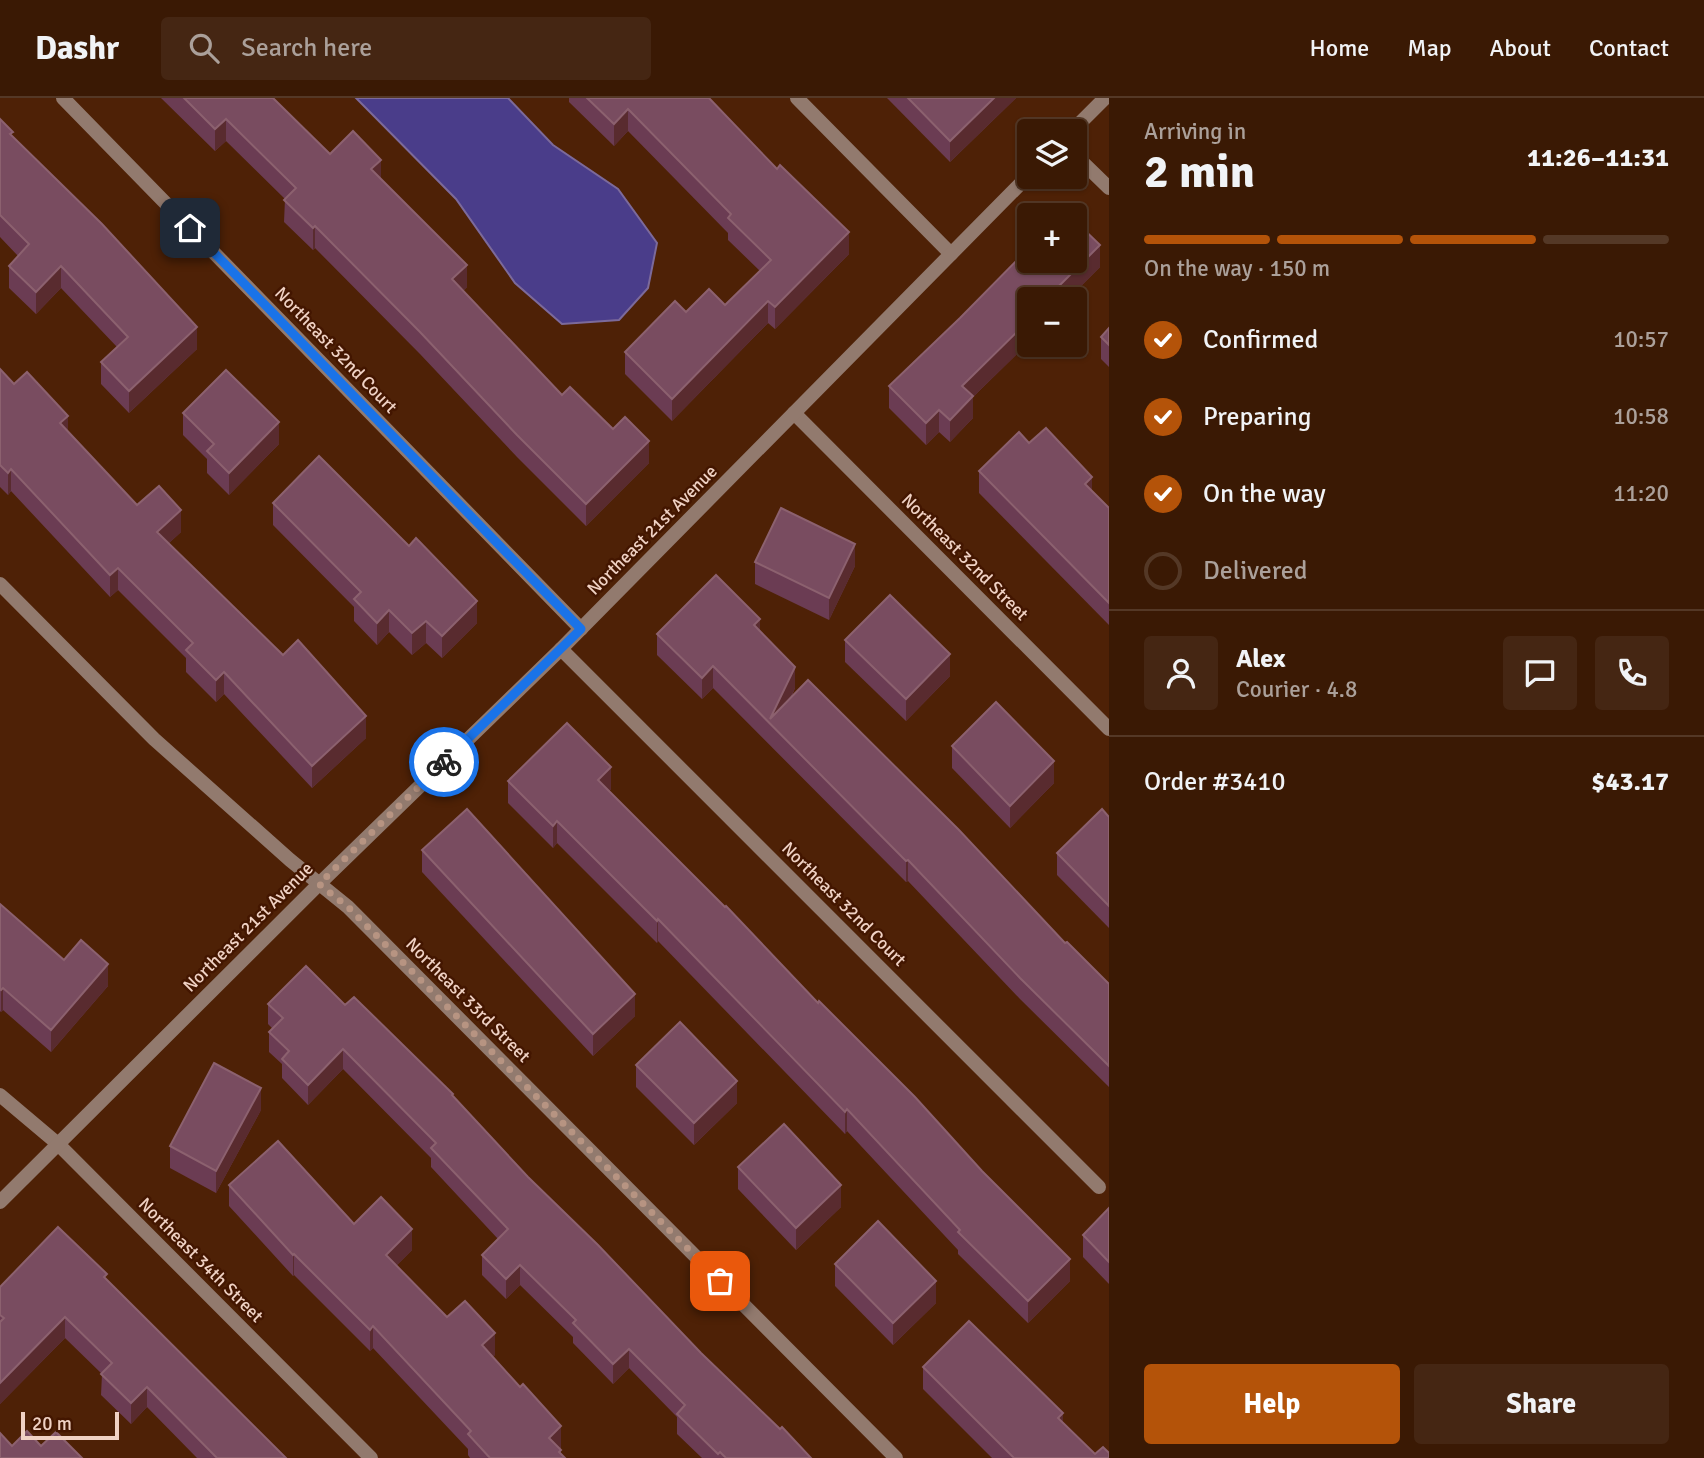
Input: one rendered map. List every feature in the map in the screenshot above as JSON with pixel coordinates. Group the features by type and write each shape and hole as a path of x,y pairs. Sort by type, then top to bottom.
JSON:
{"street":[{"name":"Northeast 32nd Court","path":"63,98 581,629"},
{"path":"797,98 951,254"},
{"path":"1084,119 1105,98"},
{"path":"1087,166 1109,188"},
{"name":"Northeast 21st Avenue","path":"0,1202 319,884 561,649 1017,187"},
{"name":"Northeast 32nd Street","path":"794,413 1109,729"},
{"name":"Northeast 33rd Street","path":"0,584 154,739 348,907 896,1458"},
{"name":"Northeast 32nd Court","path":"561,649 1099,1187"},
{"name":"Northeast 34th Street","path":"0,1095 58,1144 371,1458"}],"shaded area":[{"path":"356,98 508,98 553,145 618,189 657,243 648,288 619,320 562,324 515,283 456,199"}],"building":[{"path":"184,98 273,98 330,154 353,131 381,160 371,169 467,265 452,279 562,395 570,387 613,429 625,417 649,441 586,504 315,226 313,228 284,200 296,188 226,119 215,129"},
{"path":"587,98 709,98 777,169 780,165 849,232 775,307 768,301 672,399 625,352 675,301 686,312 709,289 725,305 771,260 728,218 731,214 628,109 614,124"},
{"path":"908,98 994,98 950,141"},
{"path":"0,119 13,132 10,134 102,224 197,327 129,391 101,362 128,337 61,266 36,292 9,266 29,244 0,215"},
{"path":"1087,232 1100,245 1087,258"},
{"path":"1017,260 1017,273 1072,273 1058,287 1017,287 1017,332 962,386 973,396 950,420 939,410 926,423 889,386"},
{"path":"1109,328 1109,345 1101,337"},
{"path":"0,369 14,384 27,372 68,416 60,423 137,505 159,486 181,510 157,532 283,655 298,640 366,716 312,766 224,672 216,680 186,650 193,643 118,568 110,575 11,469 8,473 0,465"},
{"path":"226,370 279,422 229,473 207,451 214,444 183,413"},
{"path":"1046,428 1092,477 1085,484 1109,508 1109,603 979,471 1019,432 1029,443"},
{"path":"319,456 409,546 416,538 477,601 442,636 426,621 412,633 389,610 377,623 354,599 361,592 273,503"},
{"path":"781,508 855,544 829,598 755,562"},
{"path":"716,575 760,619 754,625 795,667 770,719 808,680 959,830 1065,943 1109,984 1109,1066 713,666 702,678 657,634"},
{"path":"890,595 950,654 906,699 845,640"},
{"path":"996,702 1054,761 1010,806 952,746"},
{"path":"567,723 611,767 598,780 726,906 818,1003 819,1001 915,1097 982,1171 1070,1259 1028,1301 958,1232 960,1230 847,1109 845,1112 658,919 657,921 557,821 553,826 508,781"},
{"path":"467,809 635,994 593,1034 422,850"},
{"path":"1102,809 1109,817 1109,906 1057,853"},
{"path":"0,904 64,960 81,940 108,964 51,1030 3,988 0,989"},
{"path":"306,966 345,1005 354,997 453,1094 528,1177 598,1245 701,1353 780,1429 782,1427 811,1458 726,1458 720,1452 718,1454 677,1414 685,1405 629,1349 613,1364 573,1323 576,1320 520,1265 506,1279 482,1255 508,1229 431,1148 436,1143 343,1049 308,1085 282,1059 289,1051 269,1032 283,1018 268,1004"},
{"path":"680,1022 737,1081 694,1123 636,1065"},
{"path":"214,1063 261,1088 216,1171 170,1146"},
{"path":"784,1124 841,1185 796,1228 738,1167"},
{"path":"278,1141 354,1224 381,1197 412,1229 386,1255 447,1317 465,1301 495,1333 482,1345 520,1387 523,1384 561,1426 549,1438 565,1458 490,1458 468,1434 471,1431 373,1326 370,1330 293,1255 229,1185"},
{"path":"1109,1208 1109,1262 1083,1235"},
{"path":"878,1221 936,1281 893,1323 835,1264"},
{"path":"58,1227 107,1274 104,1277 286,1458 217,1458 147,1387 131,1403 101,1374 112,1363 65,1317 0,1383 0,1322 4,1318 0,1315 0,1287"},
{"path":"969,1321 1063,1413 1058,1418 1095,1454 1103,1447 1109,1453 1109,1458 1014,1458 923,1367"},
{"path":"27,1431 41,1446 56,1432 82,1458 0,1458 0,1433 12,1446"}],"way so far":[{"path":"444,762 319,884 348,907 720,1281"}],"route":[{"path":"190,228 581,629 444,762"}]}
